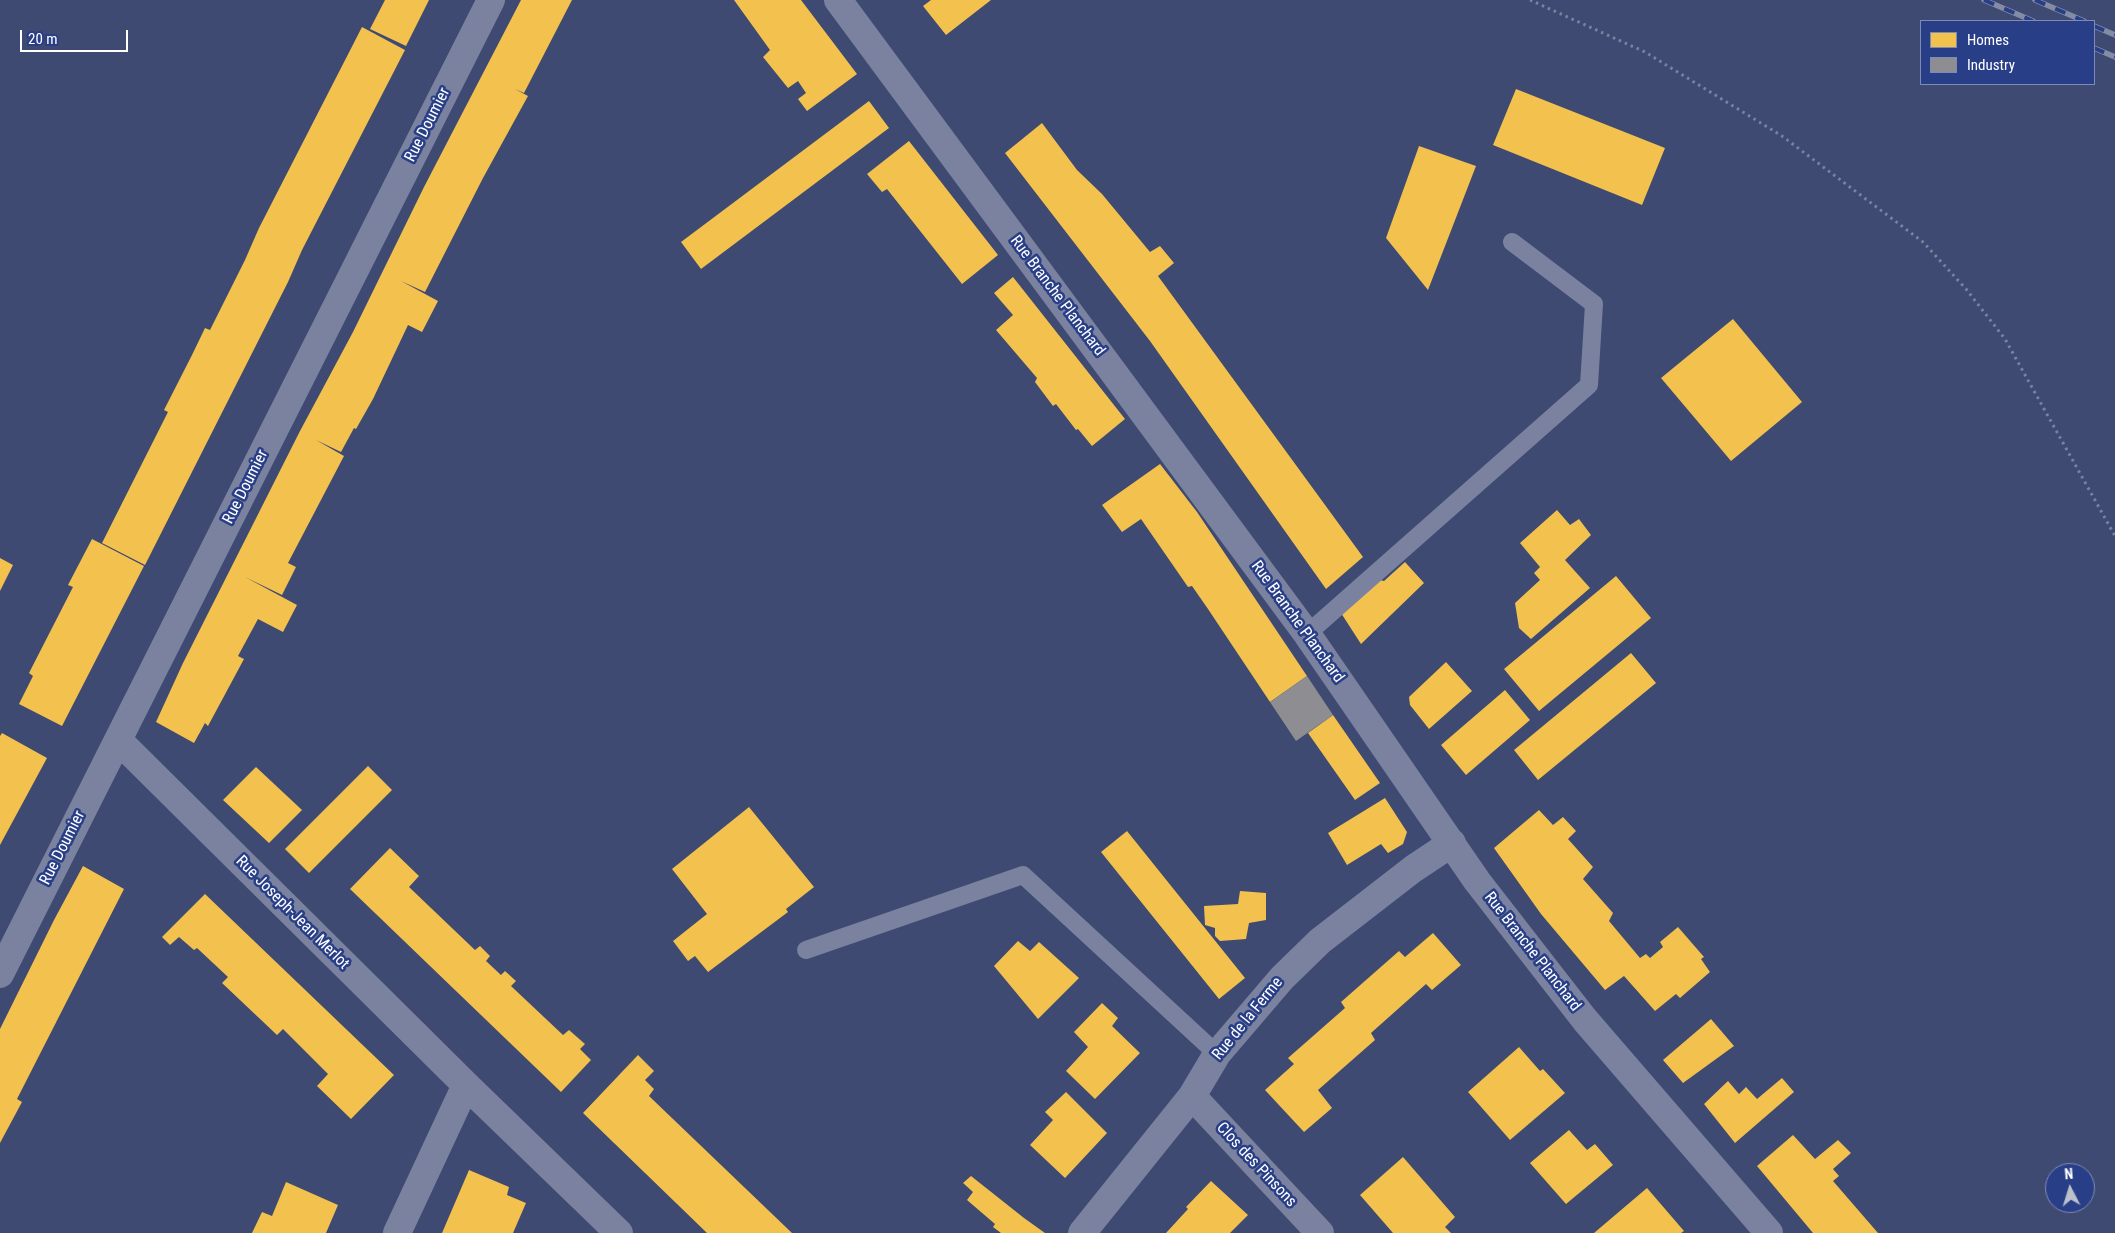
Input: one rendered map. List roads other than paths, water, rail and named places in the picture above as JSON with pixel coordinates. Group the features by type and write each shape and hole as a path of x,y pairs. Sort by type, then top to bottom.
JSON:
{"street":[{"name":"Rue Doumier","path":"0,974 492,0"},
{"name":"Rue Branche Planchard","path":"838,0 1307,634 1477,881 1585,1020 1769,1233"},
{"name":"Rue Joseph-Jean Merlot","path":"118,740 466,1085 620,1233"},
{"name":"Rue de la Ferme","path":"1082,1233 1192,1096 1217,1054 1282,978 1320,941 1413,869 1452,843"},
{"path":"398,1233 466,1085"},
{"name":"Clos des Pinsons","path":"1192,1096 1320,1233"}],"lane":[{"path":"1307,634 1589,385 1594,304 1512,242"},
{"path":"806,950 1023,875 1217,1054"}],"railway":[{"path":"1984,0 2031,20"},
{"path":"2035,0 2082,20"},
{"path":"2095,26 2115,35"},
{"path":"2095,48 2115,57"}]}
